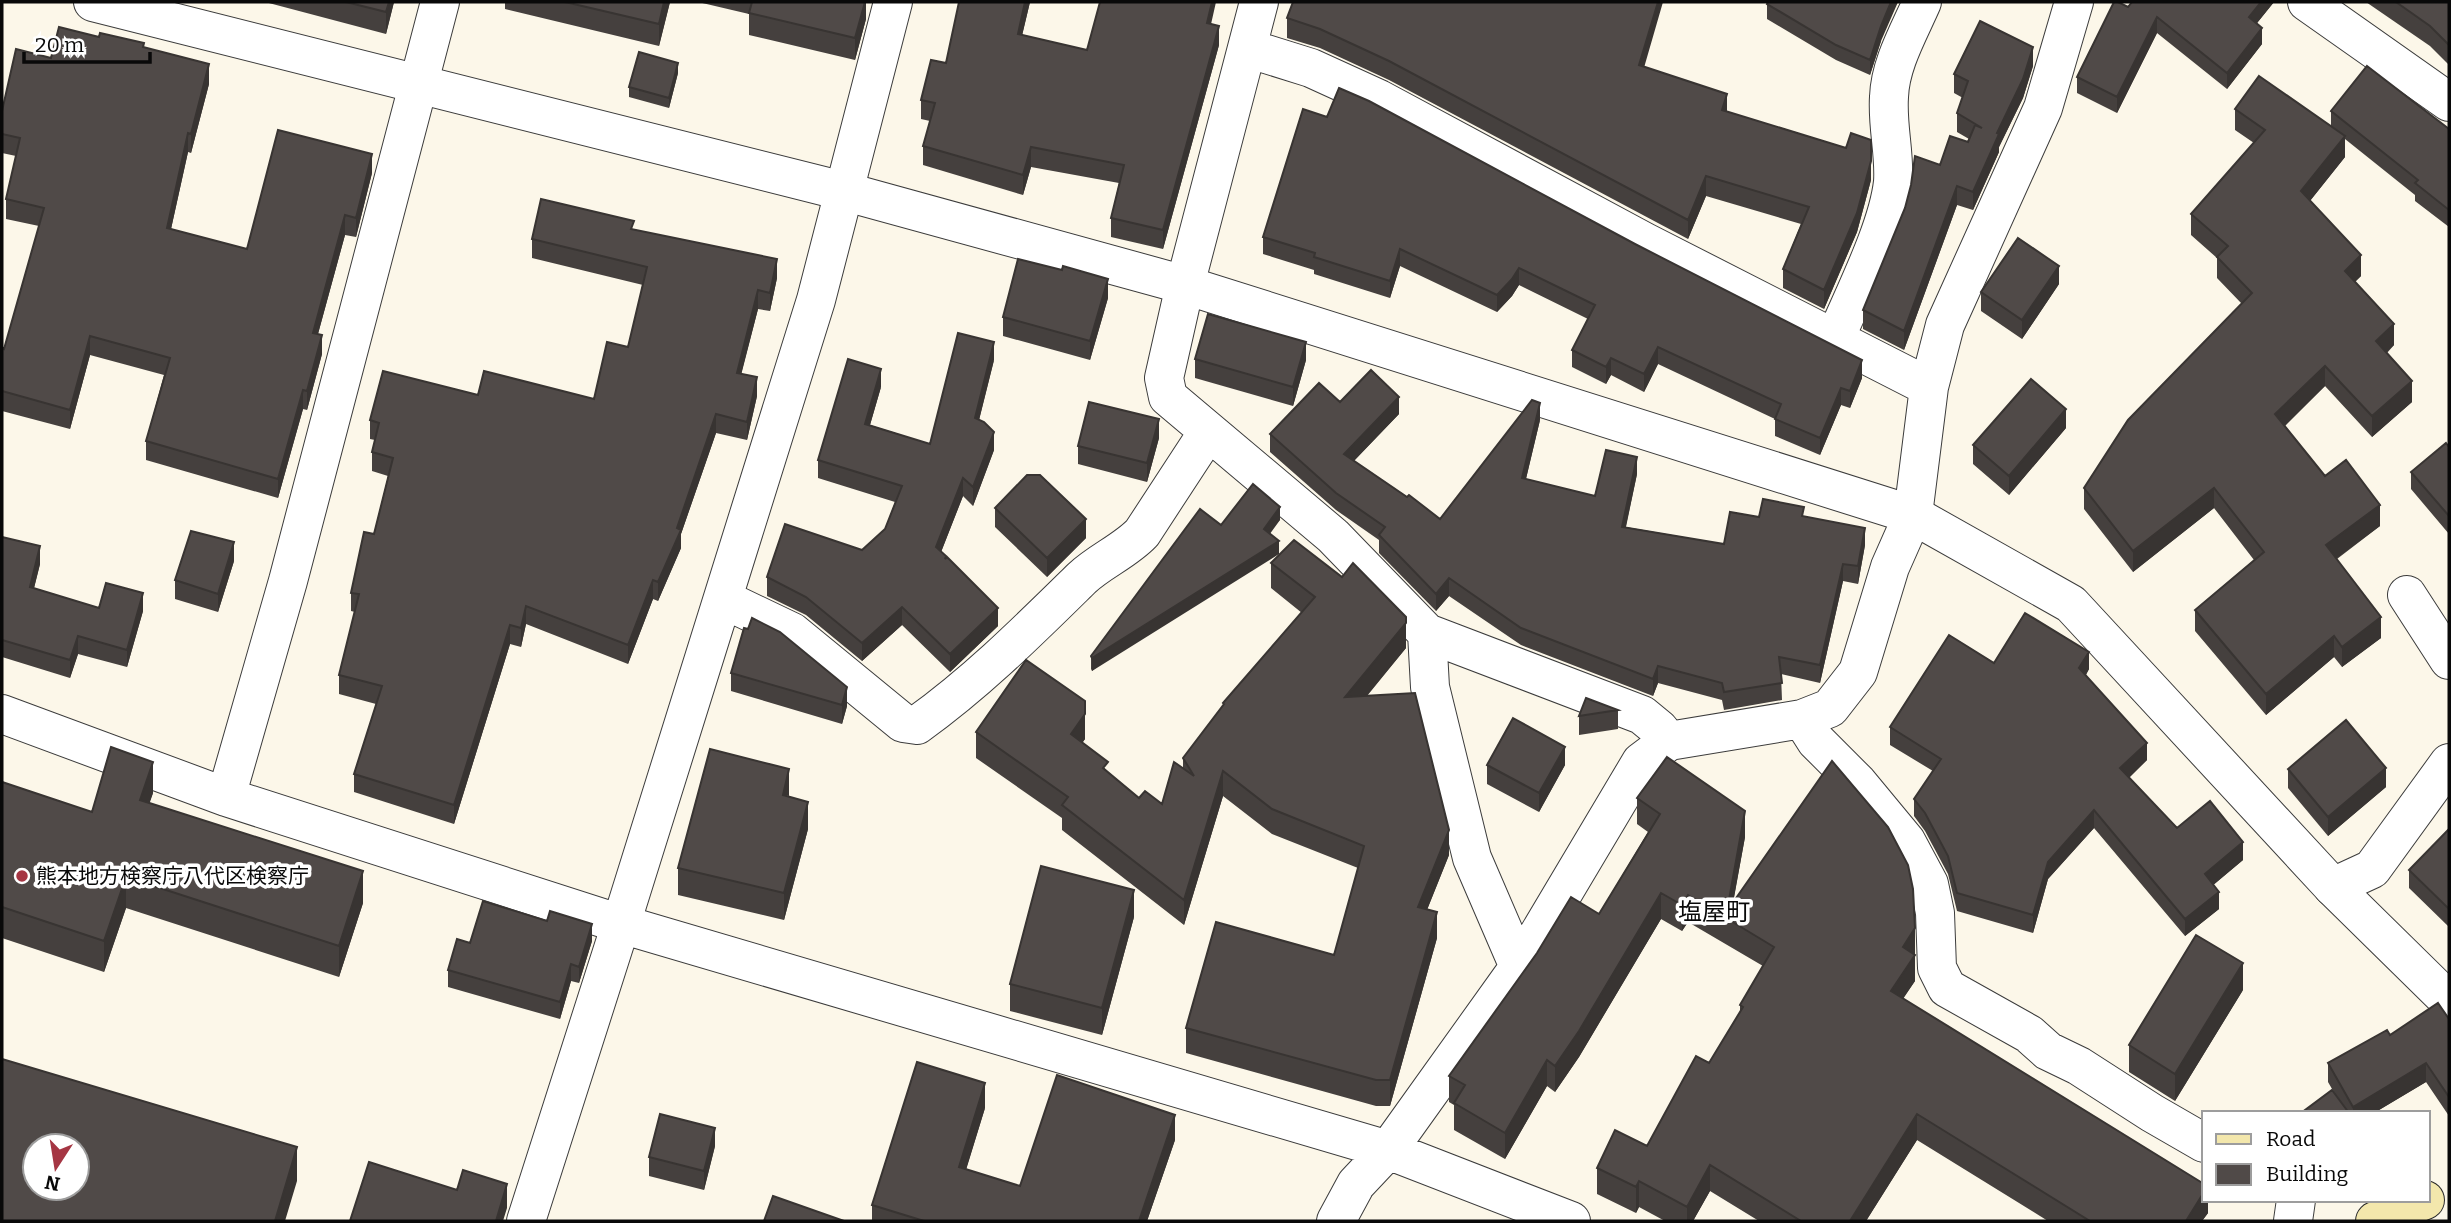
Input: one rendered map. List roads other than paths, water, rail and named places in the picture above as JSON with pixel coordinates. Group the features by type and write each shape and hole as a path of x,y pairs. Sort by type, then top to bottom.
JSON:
{"main road":[{"path":"2430,1199 2449,1190"},
{"path":"2375,1221 2422,1202"}],"street":[{"path":"93,2 843,191 1185,285 1913,515 2071,604 2333,887 2449,1001"},
{"path":"226,797 292,568 440,2"},
{"path":"526,1221 816,300 893,2"},
{"path":"1259,2 1185,285 1164,378 1168,397 1333,536 1427,634 1642,715 1669,741"},
{"path":"1836,338 1884,221 1892,184 1893,148 1889,97 1893,71 1922,2"},
{"path":"1336,1221 1356,1184 1388,1150 1520,967 1642,762 1669,741 1802,719 1830,708 1858,672 1889,567 1913,515 1929,387 1945,325 2043,108 2074,2"},
{"path":"2307,2 2449,102"},
{"path":"1247,48 1311,68 1379,99 1645,242 1929,387"},
{"path":"723,599 792,632 903,723 917,725 950,702 1038,623 1085,576 1131,545 1142,533 1209,432"},
{"path":"2407,595 2449,660"},
{"path":"1427,634 1430,687 1472,858 1520,967"},
{"path":"2,714 226,797 621,924 1388,1150 1571,1221"},
{"path":"1802,719 1816,741 1858,783 1906,841 1929,884 1935,913 1937,968 1947,988 2029,1034 2048,1051 2079,1066 2202,1142"},
{"path":"2333,887 2372,869 2449,763"},
{"path":"2293,1221 2296,1202"}],"place":[{"name":"熊本地方検察庁八代区検察庁","path":"22,876"}],"district":[{"name":"塩屋町","path":"1714,912"}]}
